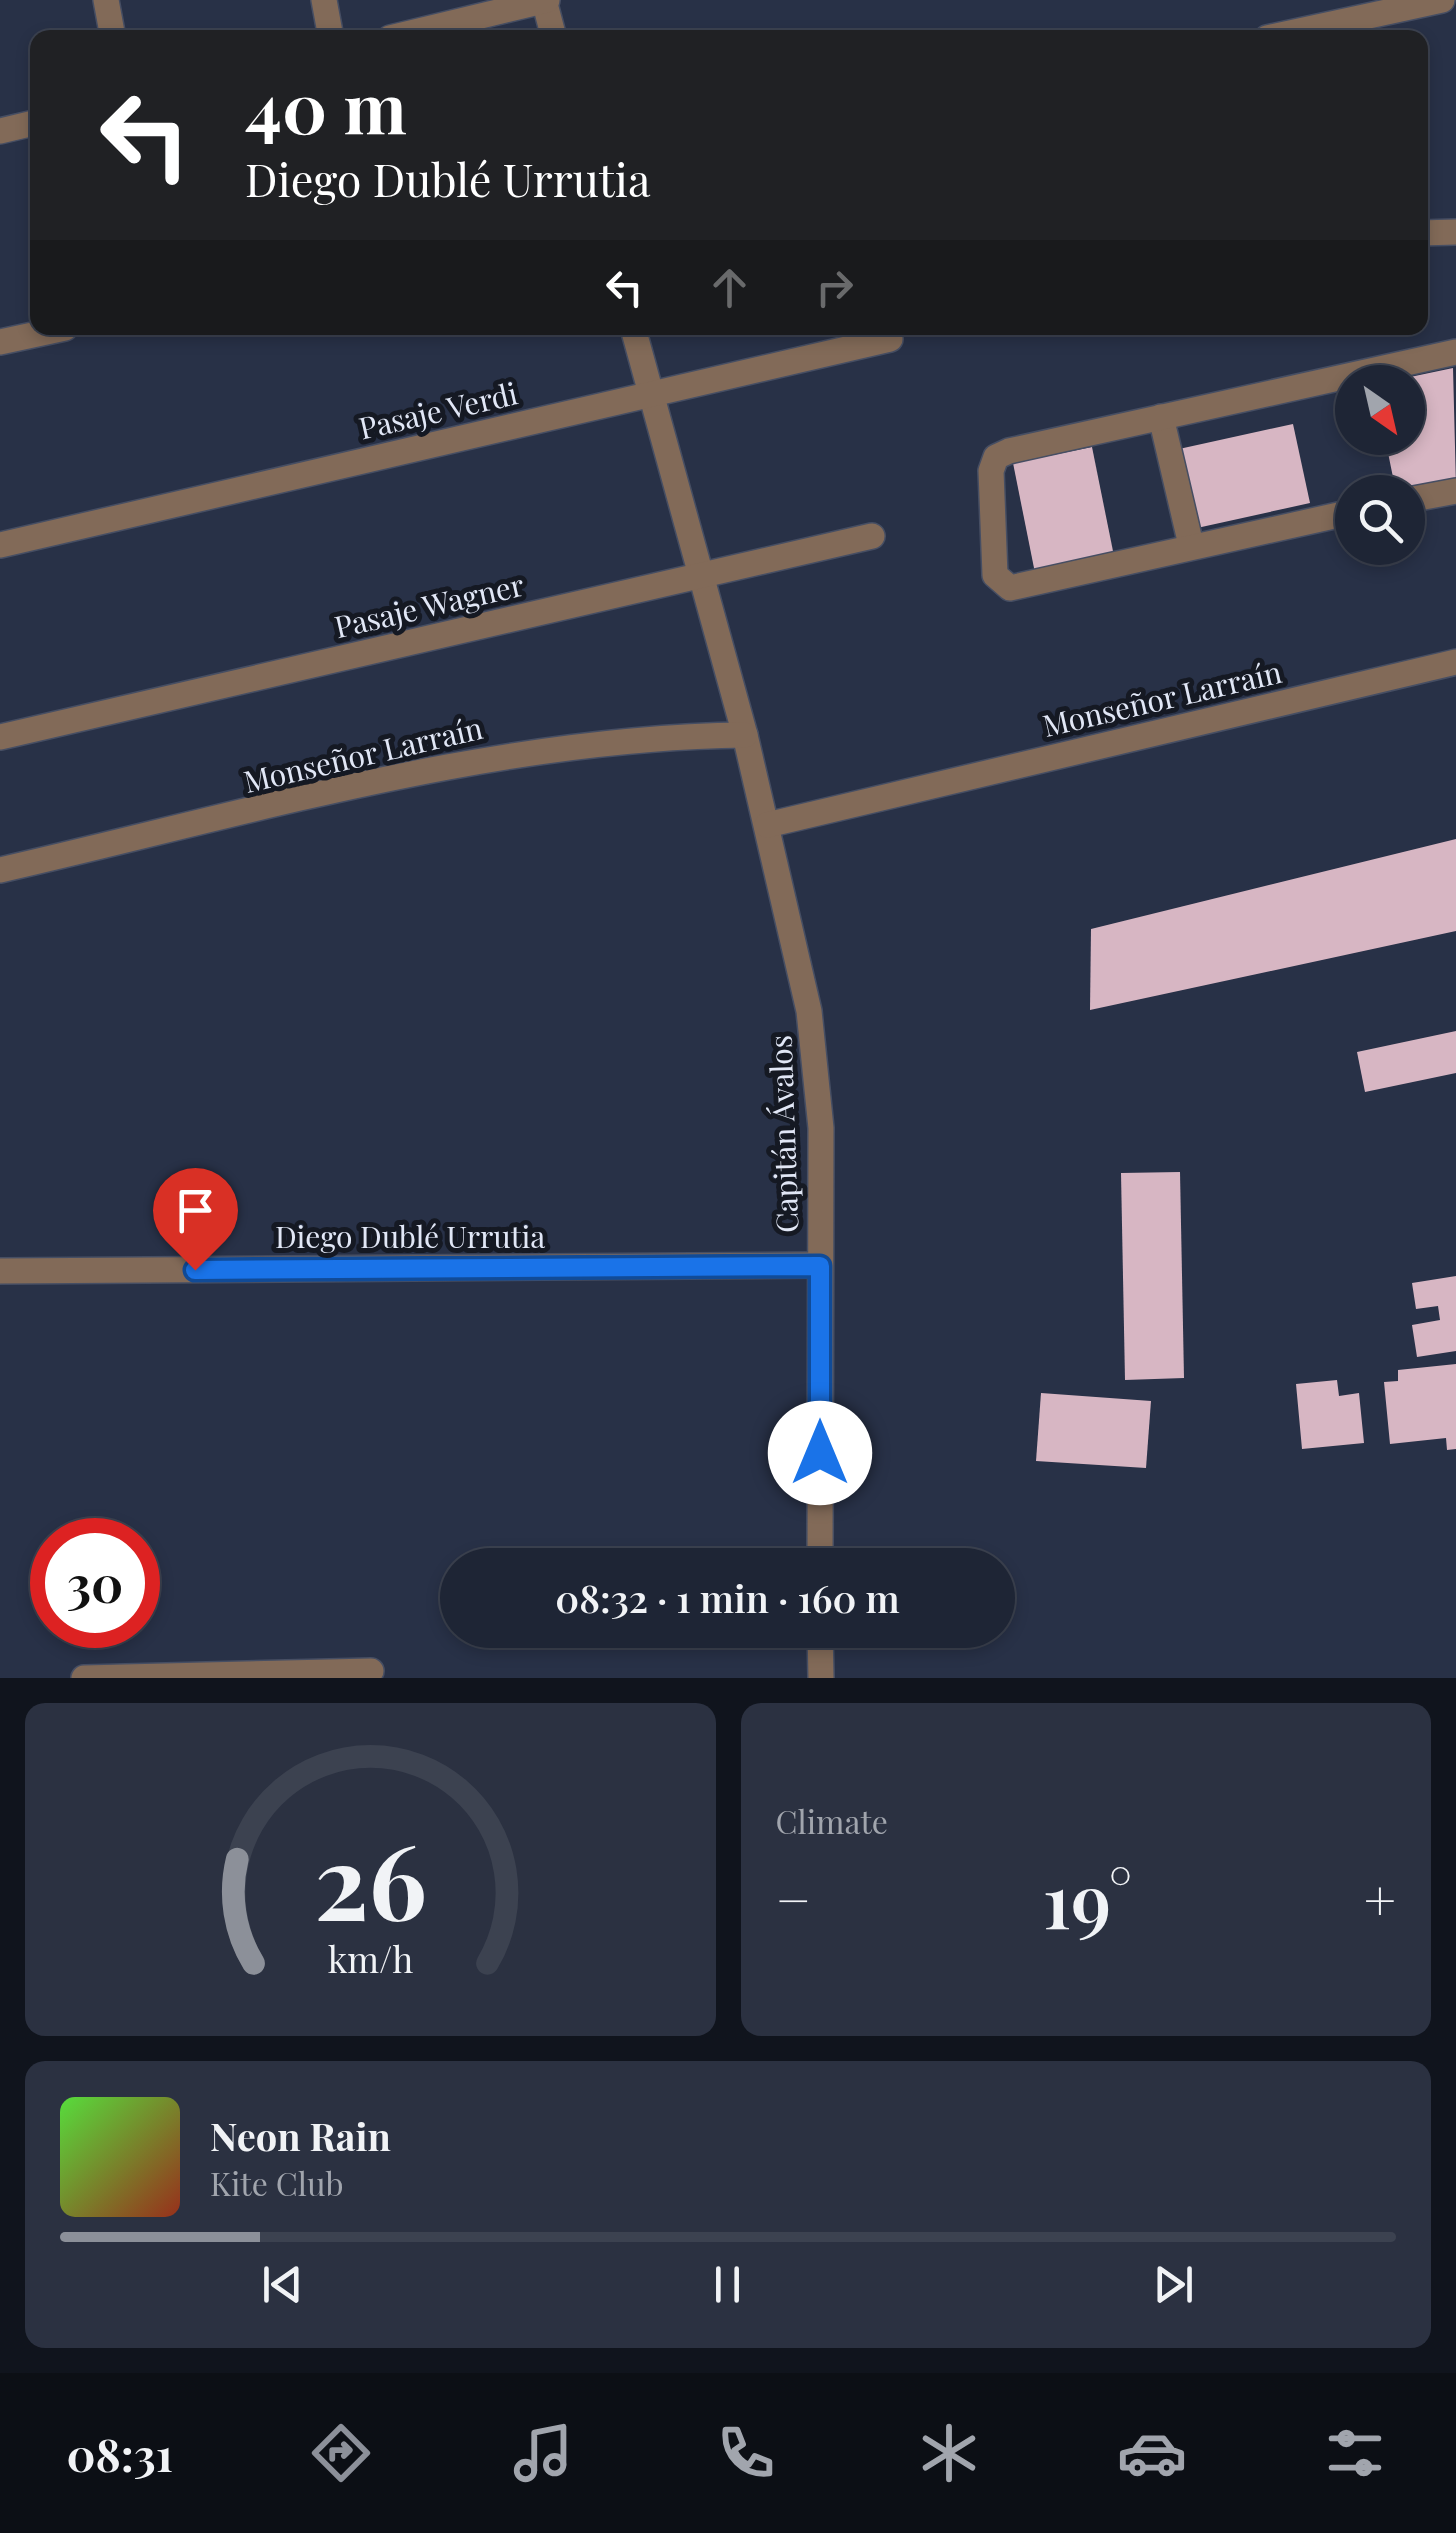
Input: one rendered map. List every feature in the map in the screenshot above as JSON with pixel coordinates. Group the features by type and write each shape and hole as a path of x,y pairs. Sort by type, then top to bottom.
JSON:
{"street":[{"path":"106,0 112,30"},
{"path":"324,0 330,30"},
{"path":"423,30 545,0 552,30"},
{"path":"1303,30 1442,0"},
{"path":"0,130 30,124"},
{"path":"1428,233 1456,232"},
{"path":"0,342 32,335"},
{"name":"Capitán Ávalos","path":"635,335 745,735 798,952 814,1050 821,1128 820,1548"},
{"name":"Pasaje Verdi","path":"0,545 890,340"},
{"path":"1335,515 1192,544 1018,589 1004,586 996,575 991,471 996,457 1456,352"},
{"path":"1161,418 1192,544"},
{"path":"1425,496 1456,490"},
{"name":"Pasaje Wagner","path":"0,737 872,536"},
{"name":"Monseñor Larraín","path":"767,825 1456,662"},
{"name":"Monseñor Larraín","path":"0,870 531,750 672,736 745,735"},
{"name":"Diego Dublé Urrutia","path":"0,1271 820,1266"},
{"path":"820,1648 820,1678"},
{"path":"84,1678 371,1670"}],"building":[{"path":"1453,368 1456,486 1425,489 1425,475 1393,475 1388,455 1425,455 1425,374"},
{"path":"1293,424 1310,503 1197,528 1179,449"},
{"path":"1092,447 1115,561 1036,578 1013,463"},
{"path":"1456,839 1456,931 1090,1010 1091,929"},
{"path":"1456,1031 1456,1073 1365,1092 1357,1052"},
{"path":"1180,1172 1184,1378 1125,1380 1121,1173"},
{"path":"1456,1276 1456,1351 1417,1357 1412,1325 1440,1320 1438,1306 1416,1309 1412,1283"},
{"path":"1456,1364 1456,1449 1447,1450 1446,1438 1390,1444 1384,1382 1398,1381 1398,1370"},
{"path":"1337,1380 1339,1396 1359,1393 1364,1443 1302,1449 1296,1384"},
{"path":"1041,1393 1151,1401 1146,1468 1036,1461"}],"route":[{"path":"195,1270 820,1266 820,1453"}]}
